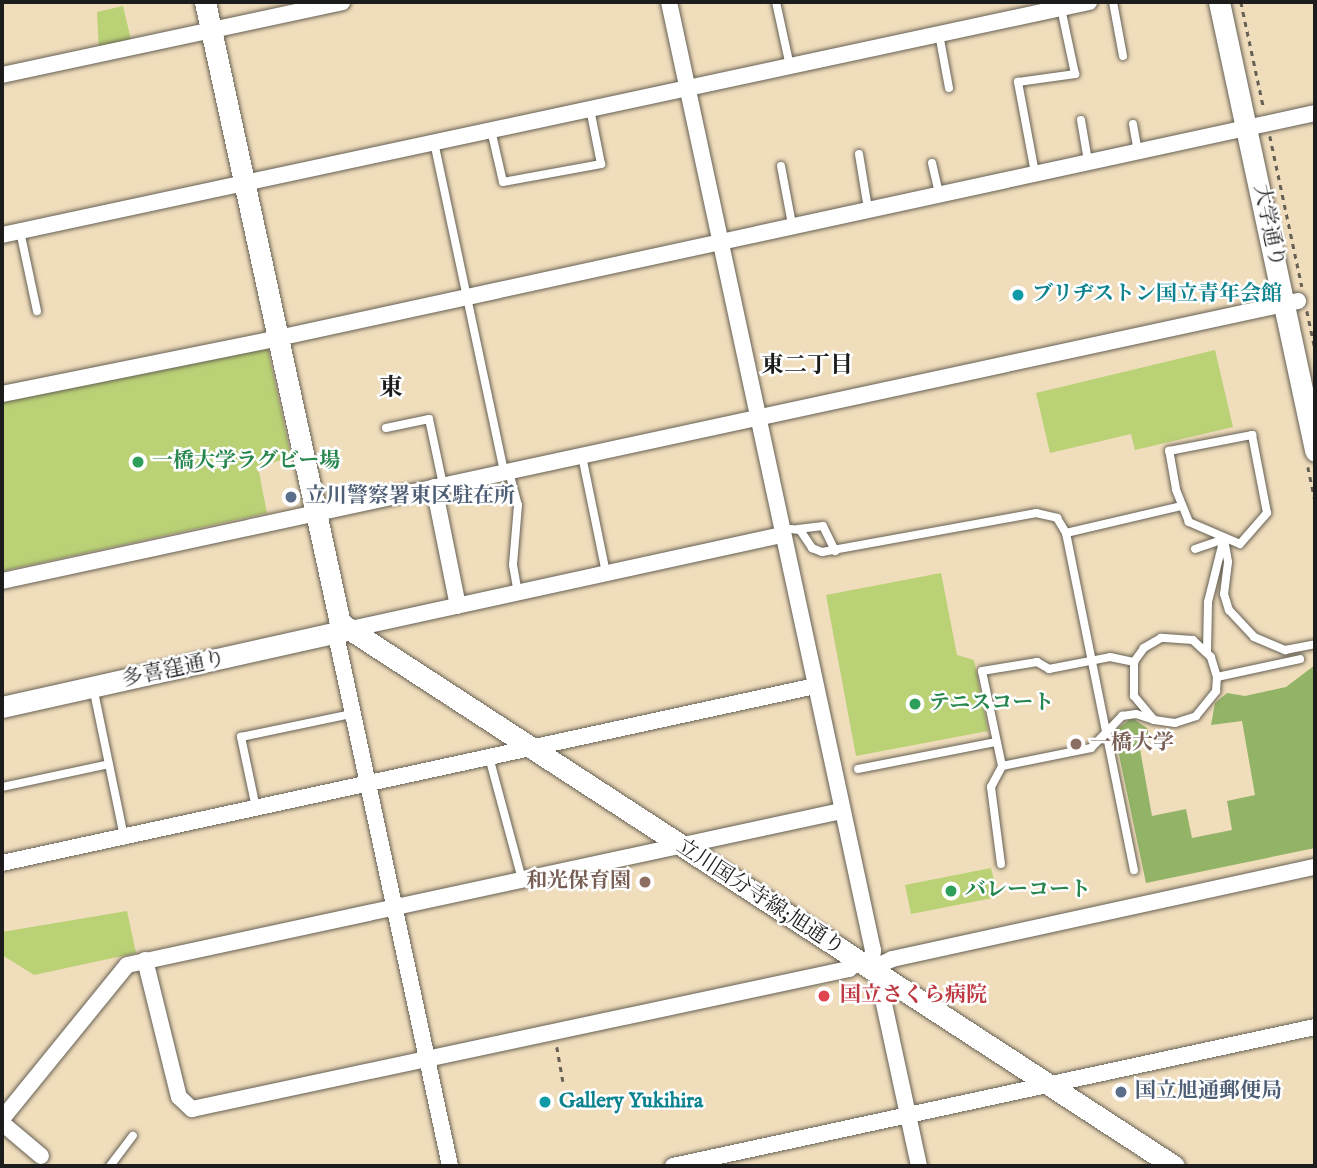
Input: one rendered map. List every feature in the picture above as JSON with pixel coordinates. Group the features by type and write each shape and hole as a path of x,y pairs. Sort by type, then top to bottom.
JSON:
{"main road":[{"path":"205,2 341,633"},
{"name":"大学通り","path":"1219,2 1260,125"},
{"name":"大学通り","path":"1234,2 1260,125 1315,450"},
{"name":"大学通り","path":"1291,303 1315,386"},
{"name":"多喜窪通り","path":"2,707 341,633"},
{"name":"立川国分寺線;旭通り","path":"341,633 532,748 677,846 1174,1166"}],"street":[{"path":"2,75 342,2"},
{"path":"669,2 759,419 790,531 815,686 873,950 871,969 881,990 919,1166"},
{"path":"2,235 1089,2"},
{"path":"2,394 1315,113"},
{"path":"2,581 1291,303"},
{"path":"439,486 458,606"},
{"path":"450,1166 351,713 341,633 790,531"},
{"path":"2,863 815,686"},
{"path":"41,1156 2,1121 127,965 841,811"},
{"path":"145,960 178,1097 192,1110 849,969 871,969 892,959 1315,867"},
{"path":"673,1166 1315,1027"}],"lane":[{"path":"776,2 790,66"},
{"path":"1114,2 1123,56"},
{"path":"1035,173 1018,82 1074,74 1061,8"},
{"path":"939,34 949,88"},
{"path":"491,130 503,183 601,164 590,109"},
{"path":"1080,120 1088,161"},
{"path":"1132,124 1138,151"},
{"path":"434,142 506,472 518,505 513,565 518,593"},
{"path":"859,154 868,209"},
{"path":"932,163 939,193"},
{"path":"781,166 792,224"},
{"path":"20,231 37,311"},
{"path":"386,428 429,419 439,486"},
{"path":"1252,435 1267,513 1240,544 1224,539 1189,522 1181,506 1170,451 1252,435"},
{"path":"582,456 606,573"},
{"path":"1066,533 1181,506"},
{"path":"790,531 812,548 835,551 1036,513 1057,518 1066,533 1134,870"},
{"path":"790,531 823,526 835,551"},
{"path":"1195,549 1224,539"},
{"path":"1224,539 1228,562 1224,594 1229,610 1267,644 1285,650 1315,644"},
{"path":"1002,766 1091,748 1122,716 1136,714 1174,723 1196,716 1216,691 1217,677 1207,651 1208,602 1224,539"},
{"path":"1154,720 1134,696 1134,662 1152,642 1168,637 1186,638 1207,651"},
{"path":"1089,644 1110,657 1134,662"},
{"path":"1001,864 991,788 1002,766 982,671 1037,662 1049,669 1110,657"},
{"path":"1217,677 1300,659"},
{"path":"93,687 124,836"},
{"path":"256,808 241,737 351,713"},
{"path":"858,769 996,742"},
{"path":"489,757 522,879"},
{"path":"2,787 109,765"},
{"path":"110,1166 133,1136"}],"path":[{"path":"1241,2 1260,125 1315,348"},
{"path":"554,1031 562,1081"}],"green space":[{"path":"123,6 132,44 99,51 97,12"},
{"name":"一橋大学ラグビー場","path":"267,346 291,457 258,467 267,513 2,571 2,400"},
{"path":"1215,350 1233,427 1135,450 1131,434 1050,453 1036,393"},
{"path":"941,573 957,655 974,660 988,731 856,756 826,595"},
{"path":"1315,665 1315,848 1146,883 1114,731 1132,718 1147,728 1149,736 1138,738 1152,816 1186,809 1192,838 1232,830 1227,801 1255,795 1242,721 1211,725 1215,703 1227,693 1245,696 1286,687"},
{"name":"バレーコート","path":"991,868 998,897 911,914 905,885"},
{"path":"127,911 136,953 34,975 2,955 2,932"}],"place":[{"name":"ブリヂストン国立青年会館","path":"1018,295"},
{"name":"一橋大学ラグビー場","path":"138,462"},
{"name":"立川警察署東区駐在所","path":"291,497"},
{"name":"テニスコート","path":"915,704"},
{"name":"一橋大学","path":"1076,744"},
{"name":"和光保育園","path":"645,882"},
{"name":"バレーコート","path":"951,891"},
{"name":"国立さくら病院","path":"824,996"},
{"name":"国立旭通郵便局","path":"1121,1092"},
{"name":"Gallery Yukihira","path":"545,1102"}],"district":[{"name":"東二丁目","path":"807,366"},
{"name":"東","path":"391,389"}]}
